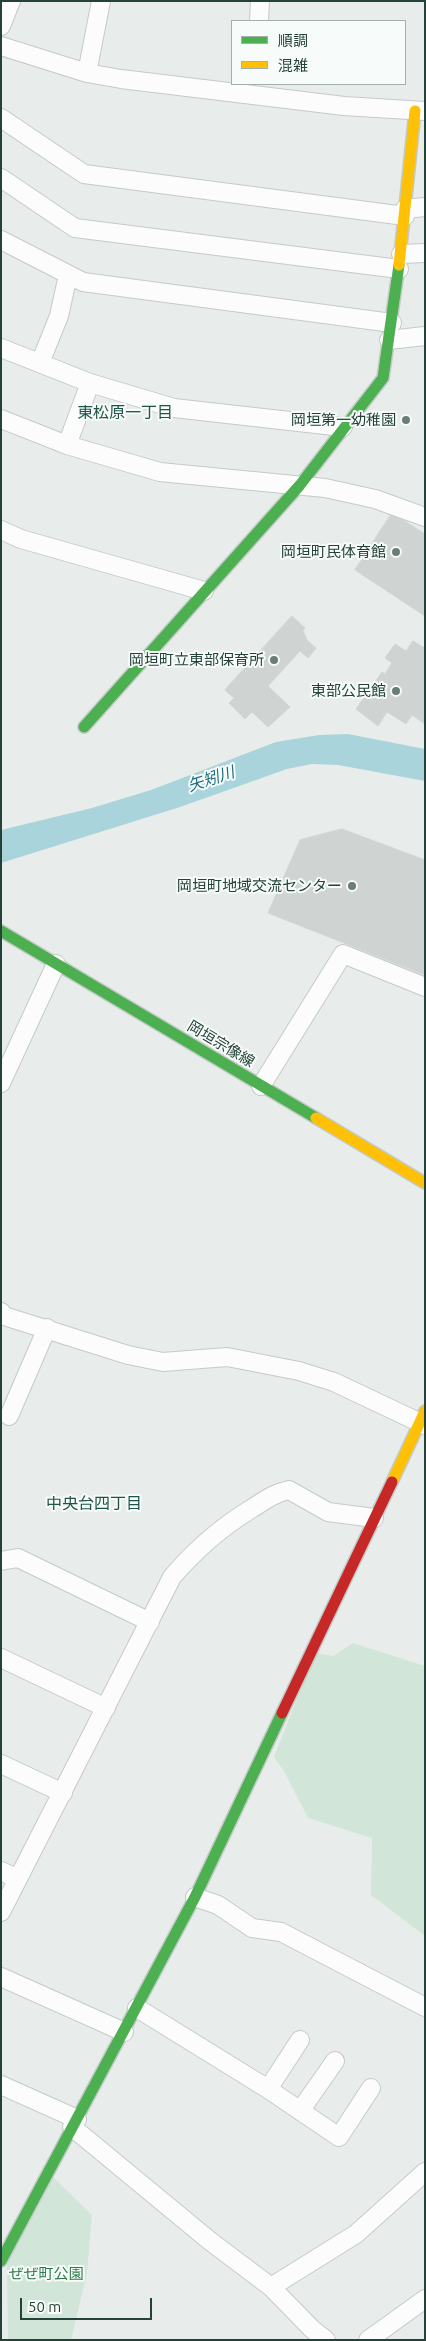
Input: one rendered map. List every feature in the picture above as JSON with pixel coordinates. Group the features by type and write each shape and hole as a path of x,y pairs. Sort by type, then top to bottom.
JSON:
{"street":[{"path":"1,26 11,1"},
{"path":"87,72 101,1"},
{"path":"258,20 260,1"},
{"path":"1,46 87,72 248,95 420,111 383,378 343,427 300,485 84,727"},
{"path":"1,118 84,174 405,212 425,207"},
{"path":"1,178 76,228 400,262 425,253"},
{"path":"1,240 83,282 425,336"},
{"path":"40,363 59,316 68,275"},
{"path":"1,348 90,383 174,408 343,427"},
{"path":"67,445 90,383"},
{"path":"1,419 67,445 160,472 300,485 375,499 425,517"},
{"path":"1,530 21,539 204,591"},
{"name":"岡垣宗像線","path":"1,931 425,1183"},
{"path":"261,1086 343,954 425,987"},
{"path":"1,1083 56,964"},
{"path":"1,2262 195,1896 374,1518 423,1419 334,1382 299,1371 227,1357 163,1362 128,1355 47,1328 2,1316"},
{"path":"9,1416 47,1328"},
{"path":"1,1912 172,1577 192,1555 220,1528 277,1493 289,1490 328,1512 374,1518"},
{"path":"1,1561 18,1558 150,1622"},
{"path":"1,1658 106,1708"},
{"path":"1,1764 63,1793"},
{"path":"1,1871 18,1880"},
{"path":"195,1896 218,1905 252,1928 281,1932 425,2007"},
{"path":"1,1977 124,2032"},
{"path":"137,2008 268,2089 339,2138 371,2088"},
{"path":"268,2089 300,2040"},
{"path":"300,2111 335,2061"},
{"path":"1,2085 74,2123 210,2241 271,2287 312,2329 326,2340"},
{"path":"271,2287 356,2234 425,2172"},
{"path":"368,2340 425,2300"}],"green space":[{"path":"353,1643 425,1666 425,1936 371,1895 372,1838 308,1818 284,1771 274,1757 315,1653 333,1656"},
{"name":"ぜぜ町公園","path":"52,2176 92,2215 87,2273 71,2340 8,2340 7,2264"}],"water":[{"name":"矢矧川","path":"348,734 425,749 425,781 338,765 312,764 287,769 180,807 1,863 1,830 92,808 151,790 276,742 319,735"}],"building":[{"name":"岡垣町民体育館","path":"392,513 425,534 425,616 355,570"},
{"name":"岡垣町立東部保育所","path":"292,616 305,628 303,631 307,640 316,648 308,658 300,651 268,686 290,707 268,727 252,712 245,719 229,703 234,698 225,690"},
{"name":"東部公民館","path":"413,641 425,648 425,724 412,715 406,724 387,712 378,726 356,709 382,672 385,674 392,663 385,658 395,644 406,651"},
{"name":"岡垣町地域交流センター","path":"342,829 425,860 425,975 268,913 300,840"}],"traffic: fast":[{"path":"84,727 300,485 383,378 399,265"},
{"path":"1,931 316,1118"},
{"path":"1,2261 195,1897 282,1713"}],"traffic: slow":[{"path":"399,265 415,111"},
{"path":"316,1118 425,1183"},
{"path":"392,1482 425,1411"}],"traffic: jam":[{"path":"282,1713 392,1482"}],"place":[{"name":"岡垣第一幼稚園","path":"406,420"},
{"name":"岡垣町民体育館","path":"396,552"},
{"name":"岡垣町立東部保育所","path":"274,660"},
{"name":"東部公民館","path":"396,691"},
{"name":"岡垣町地域交流センター","path":"352,886"}],"district":[{"name":"東松原一丁目","path":"125,413"},
{"name":"中央台四丁目","path":"94,1504"}]}
